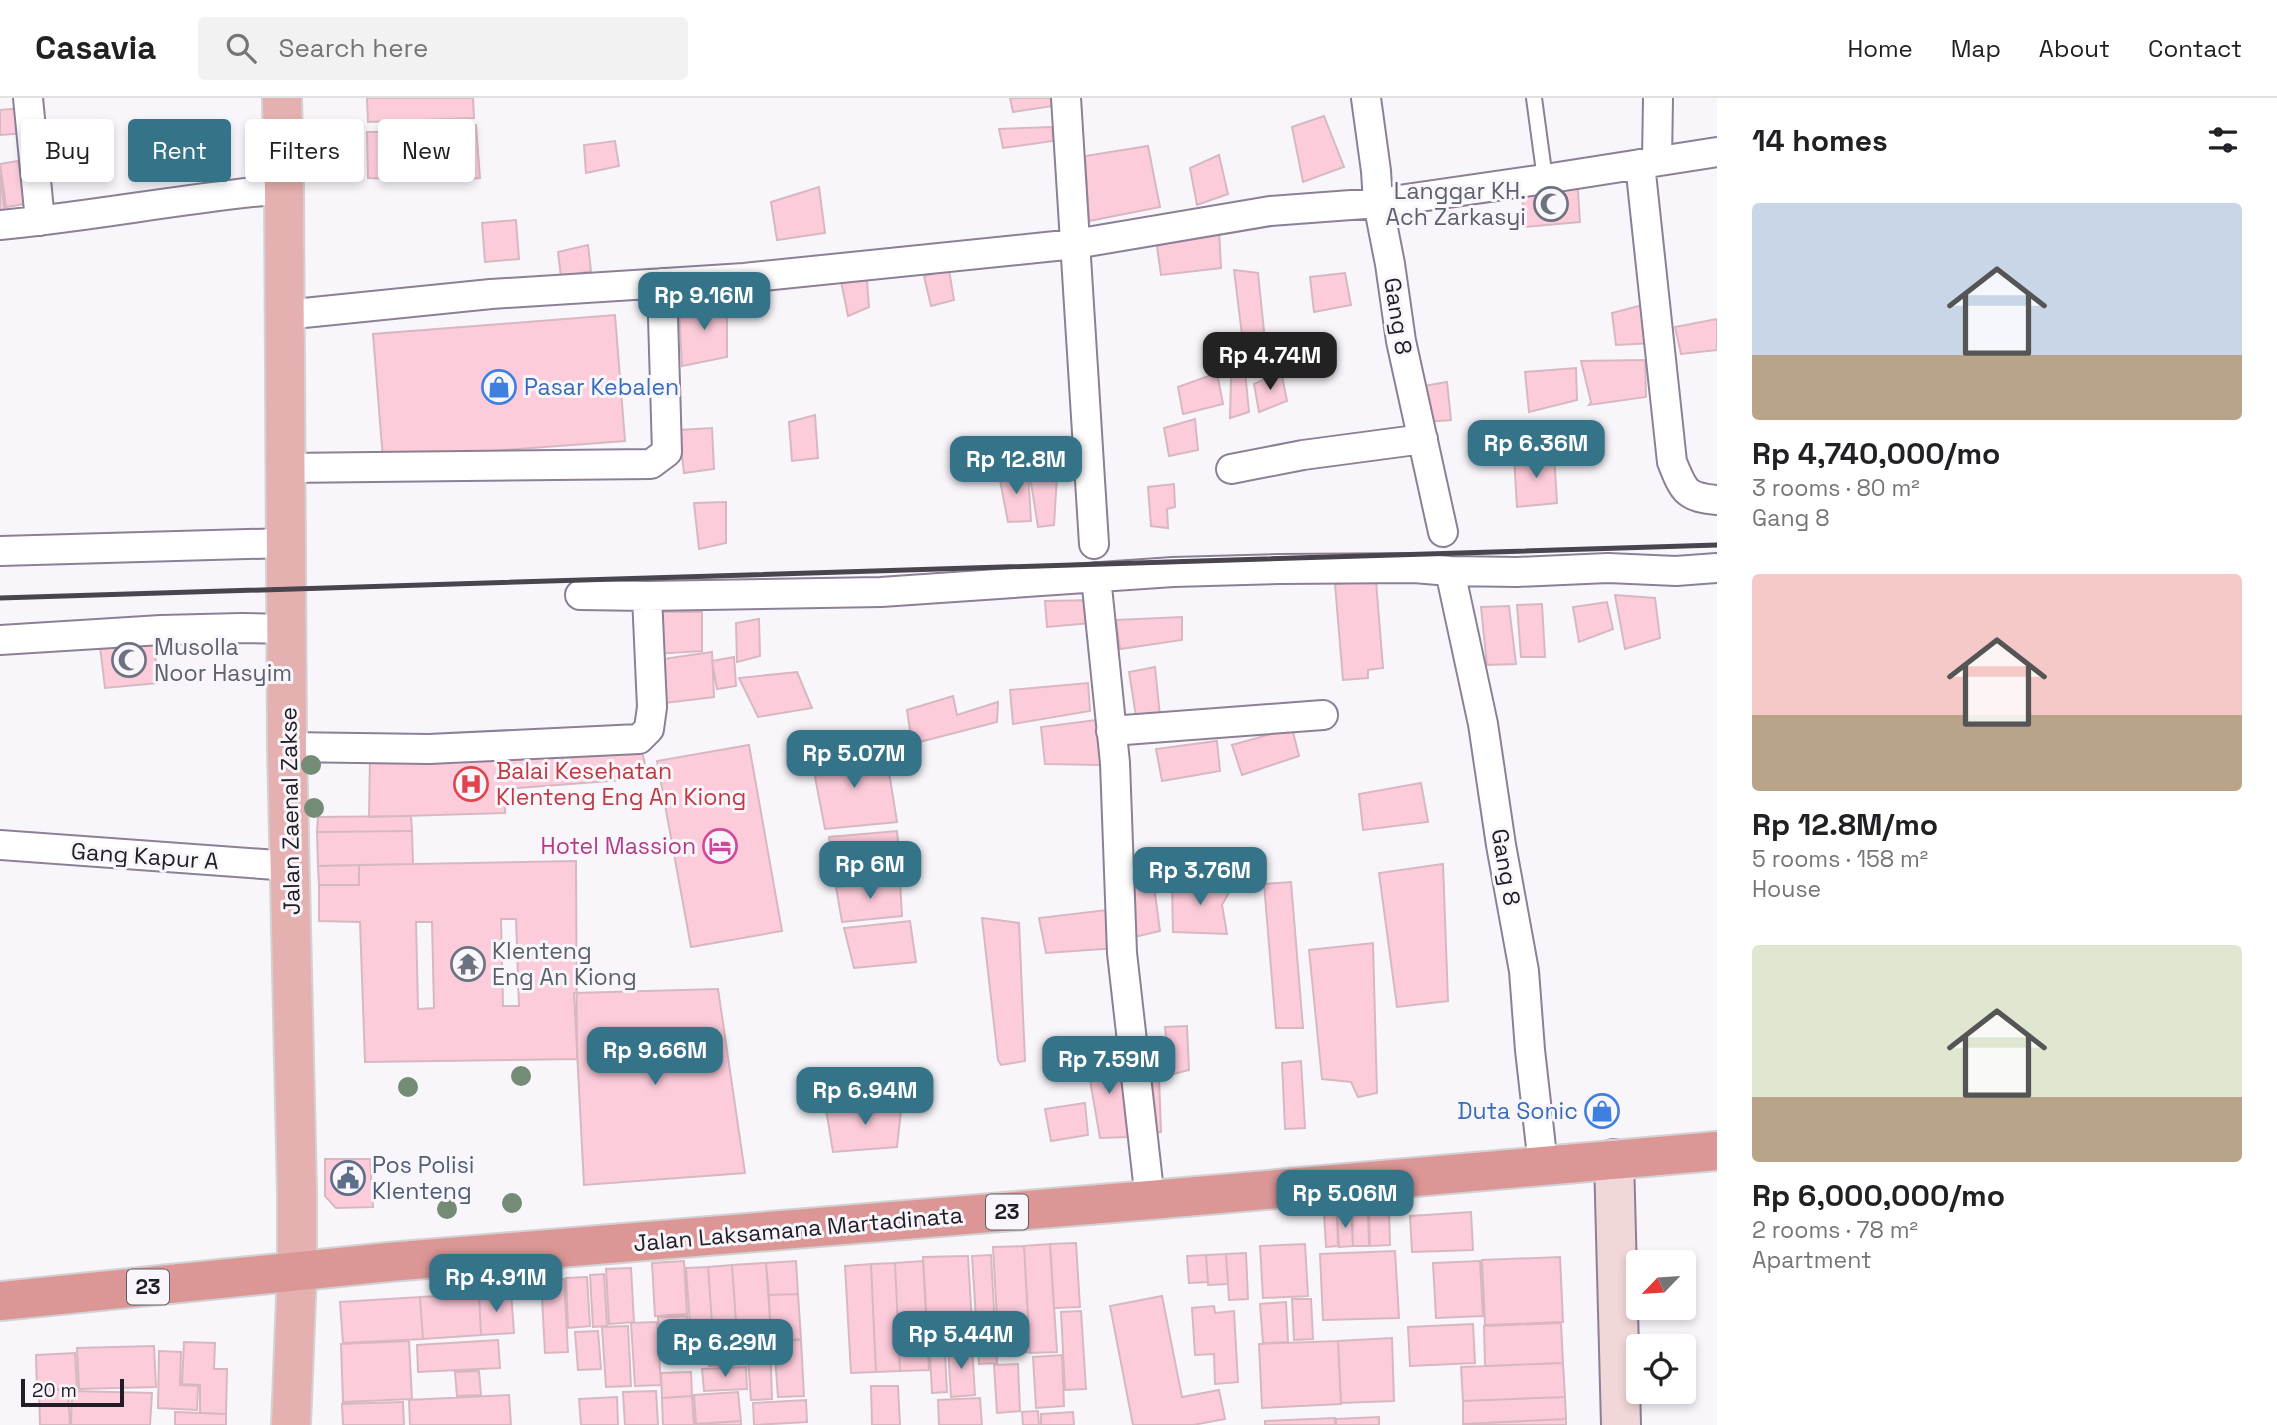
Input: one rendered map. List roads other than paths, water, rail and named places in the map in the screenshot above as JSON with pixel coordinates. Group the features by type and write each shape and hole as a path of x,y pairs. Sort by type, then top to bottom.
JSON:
{"highway":[{"name":"Jalan Laksamana Martadinata","path":"297,1272 1717,1151"},
{"name":"23","path":"0,1301 297,1272"}],"main road":[{"name":"Jalan Zaenal Zakse","path":"282,98 287,747 297,1193 291,1425"},
{"path":"1614,1158 1621,1425"}],"street":[{"path":"28,98 40,221"},
{"path":"1066,98 1094,544"},
{"name":"Gang 8","path":"1366,98 1378,202 1401,341 1443,532"},
{"path":"1658,98 1649,162 1672,462 1686,492 1696,498 1717,500"},
{"path":"284,315 491,294 744,278 1074,244 1270,211 1378,202 1717,152"},
{"path":"0,225 235,193 284,189"},
{"path":"285,468 652,464 667,452 662,283"},
{"path":"1230,469 1303,455 1423,439"},
{"path":"0,551 286,542"},
{"path":"580,595 881,592 1096,577 1279,569 1414,568 1517,572 1608,568 1676,571 1717,568"},
{"name":"Gang 8","path":"1450,571 1483,724 1524,971 1543,1165"},
{"path":"1096,577 1115,763 1122,953 1150,1200"},
{"path":"287,747 429,749 639,739 649,729 652,707 647,596"},
{"path":"0,640 161,630 288,629"},
{"path":"1111,731 1323,715"},
{"name":"Gang Kapur A","path":"0,845 290,866"}],"lane":[{"path":"1534,98 1545,179"}],"railway":[{"path":"0,598 1717,545"}],"place":[{"name":"Langgar KH. Ach Zarkasyi","path":"1551,204"},
{"name":"Pasar Kebalen","path":"499,387"},
{"name":"Musolla Noor Hasyim","path":"129,660"},
{"name":"Balai Kesehatan Klenteng Eng An Kiong","path":"471,784"},
{"name":"Hotel Massion","path":"720,846"},
{"name":"Klenteng Eng An Kiong","path":"468,964"},
{"name":"Duta Sonic","path":"1602,1111"},
{"name":"Pos Polisi Klenteng","path":"348,1178"}]}
